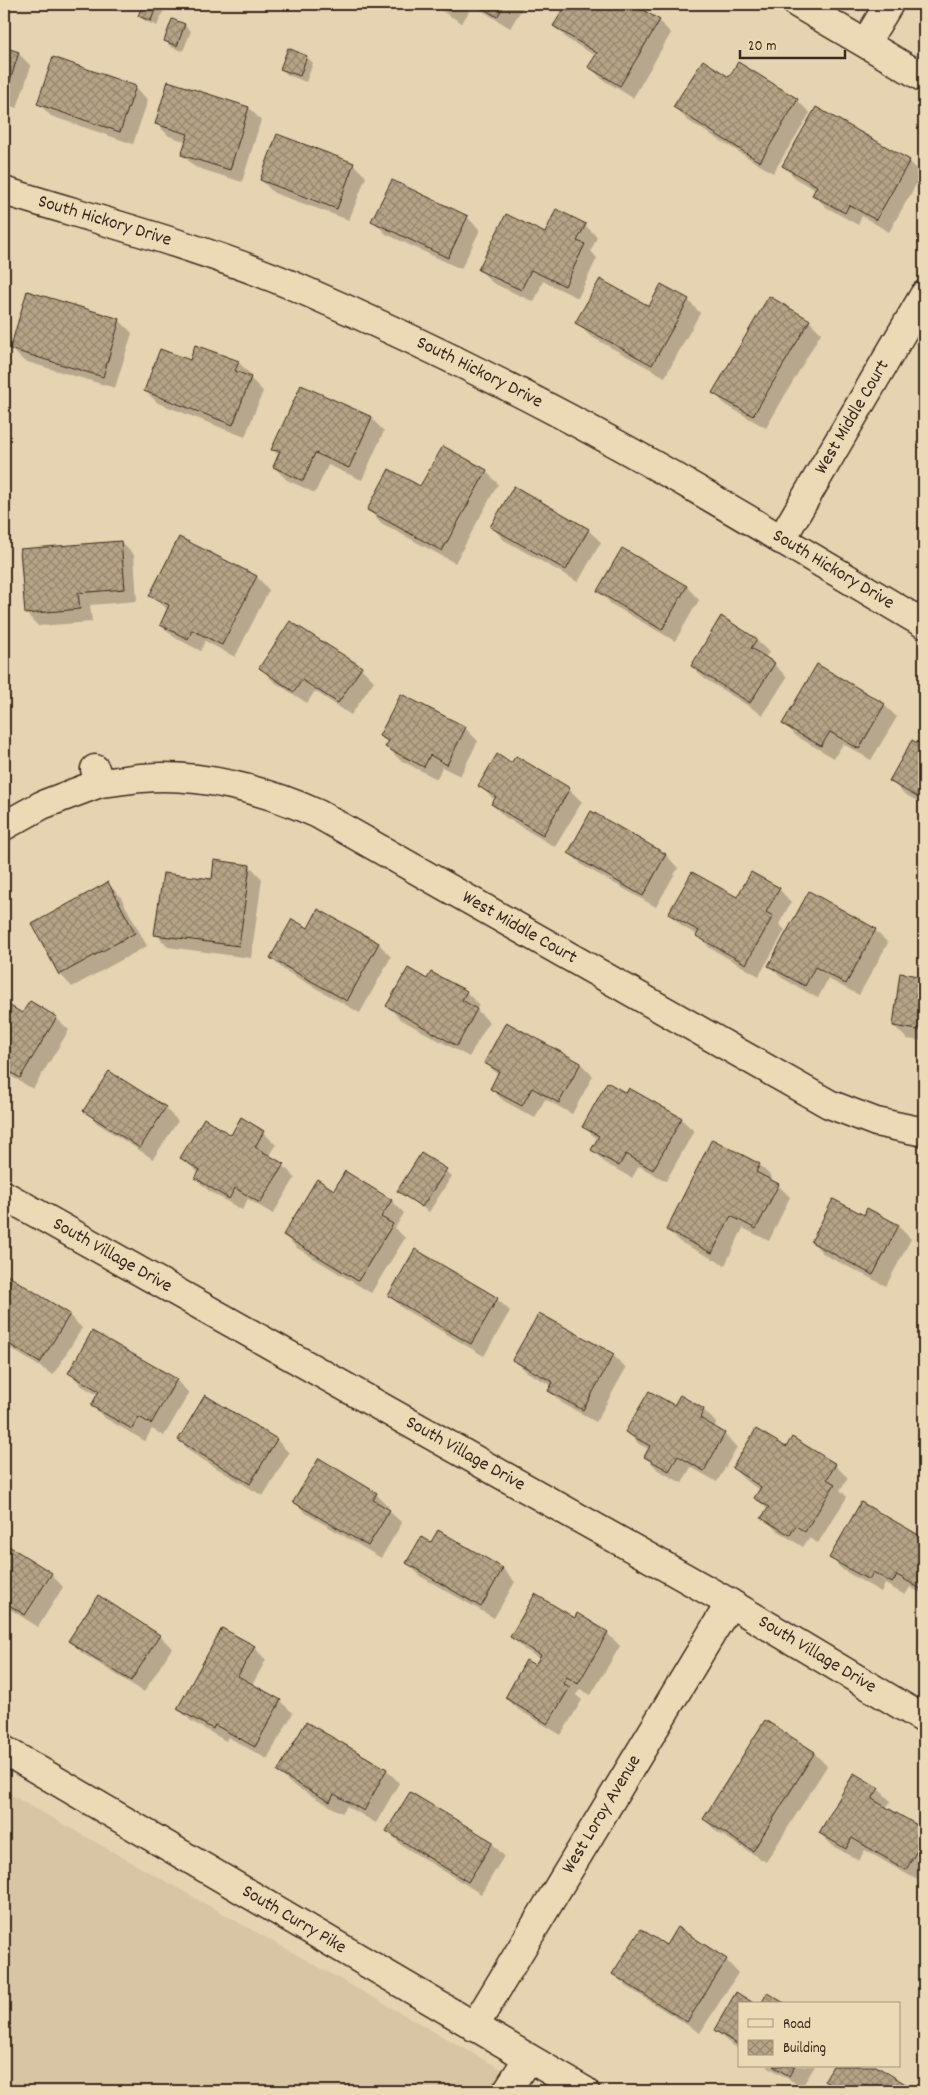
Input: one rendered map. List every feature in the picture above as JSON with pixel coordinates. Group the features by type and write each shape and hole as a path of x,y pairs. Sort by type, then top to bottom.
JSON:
{"street":[{"path":"798,4 866,42 924,78"},
{"path":"866,42 889,4"},
{"name":"South Hickory Drive","path":"4,191 230,262 294,286 357,314 558,412 782,540 924,624"},
{"name":"West Middle Court","path":"782,540 924,295"},
{"name":"West Middle Court","path":"4,826 98,776 201,780 282,798 318,814 829,1104 876,1122 924,1132"},
{"name":"South Village Drive","path":"4,1195 730,1603 924,1719"},
{"name":"West Loroy Avenue","path":"474,2027 730,1603"},
{"name":"South Curry Pike","path":"4,1750 585,2091"},
{"path":"507,2091 528,2058"}],"shaded area":[{"path":"4,1791 540,2091 4,2091"}],"building":[{"path":"143,4 157,4 151,21 138,16"},
{"path":"437,4 454,4 449,11"},
{"path":"476,4 505,4 497,17"},
{"path":"567,4 633,4 660,20 620,86 588,67 597,53 553,26"},
{"path":"172,19 185,24 177,46 164,41"},
{"path":"4,47 19,52 5,97 4,96"},
{"path":"288,48 307,56 300,76 280,69"},
{"path":"53,57 136,86 120,132 37,104"},
{"path":"703,60 729,77 738,62 798,99 760,162 673,107"},
{"path":"168,81 249,107 230,170 181,155 188,134 155,124"},
{"path":"816,107 910,160 876,220 849,205 845,213 812,195 817,186 782,166"},
{"path":"277,134 354,163 337,209 260,180"},
{"path":"392,180 468,216 448,258 371,221"},
{"path":"556,209 586,224 577,241 585,244 565,286 531,270 521,290 478,270 506,214 545,233"},
{"path":"600,279 649,306 661,284 689,299 652,365 575,323"},
{"path":"27,291 120,319 103,377 10,349"},
{"path":"769,296 810,320 753,416 712,393"},
{"path":"195,345 239,361 235,371 251,377 233,425 144,391 160,349 190,360"},
{"path":"301,385 372,417 349,468 315,453 303,481 273,467 280,451 271,450"},
{"path":"443,446 487,470 442,551 367,510 389,469 420,486"},
{"path":"514,486 589,529 566,570 490,527"},
{"path":"179,537 257,576 222,645 192,630 188,639 160,625 169,605 149,596"},
{"path":"121,541 125,589 78,593 80,609 25,614 20,549"},
{"path":"622,548 687,586 662,630 597,591"},
{"path":"721,616 757,639 751,648 775,663 750,703 691,666"},
{"path":"290,621 362,667 338,703 302,680 294,692 259,668"},
{"path":"817,664 885,704 859,749 830,732 821,746 782,724"},
{"path":"401,694 466,727 447,765 430,755 424,767 385,747 389,741 379,736"},
{"path":"912,740 924,747 924,801 889,781"},
{"path":"497,754 511,763 516,756 570,788 543,835 491,804 496,797 478,786"},
{"path":"591,811 666,854 643,896 568,853"},
{"path":"214,860 250,865 239,946 154,935 163,873 212,879"},
{"path":"692,872 737,897 751,872 780,888 766,912 773,916 746,964 696,936 699,931 668,914"},
{"path":"108,882 135,933 59,975 32,924"},
{"path":"809,891 876,929 846,984 815,967 805,986 768,966"},
{"path":"318,909 379,943 347,1001 270,958 292,919 308,928"},
{"path":"408,968 427,979 431,972 467,991 462,1000 477,1009 457,1046 386,1006"},
{"path":"900,973 924,977 924,1031 893,1026"},
{"path":"30,1001 57,1017 20,1078 4,1068 4,1002 22,1013"},
{"path":"506,1022 581,1063 559,1103 532,1088 522,1106 490,1089 499,1071 484,1063"},
{"path":"109,1071 166,1107 140,1148 83,1111"},
{"path":"607,1082 626,1093 629,1088 682,1118 653,1170 626,1154 619,1166 591,1150 599,1136 582,1127"},
{"path":"241,1117 264,1131 255,1147 284,1164 260,1203 235,1188 229,1199 195,1178 200,1170 180,1158 204,1118 231,1135"},
{"path":"712,1139 760,1164 756,1172 779,1184 756,1229 731,1216 712,1253 666,1230"},
{"path":"421,1153 447,1169 422,1207 397,1191"},
{"path":"345,1171 392,1200 381,1217 393,1224 358,1281 283,1235 317,1179 334,1190"},
{"path":"833,1199 864,1215 867,1208 899,1225 873,1275 811,1242"},
{"path":"415,1249 498,1298 471,1344 388,1296"},
{"path":"4,1273 70,1314 40,1363 4,1341"},
{"path":"539,1313 614,1354 583,1410 548,1391 553,1382 512,1360"},
{"path":"92,1331 177,1379 151,1424 139,1417 132,1429 91,1406 99,1391 68,1373"},
{"path":"649,1391 674,1405 680,1395 704,1409 700,1418 725,1433 704,1471 678,1456 669,1471 644,1457 650,1446 625,1432"},
{"path":"205,1395 277,1439 250,1484 178,1440"},
{"path":"756,1429 786,1447 792,1437 836,1464 827,1479 835,1484 805,1532 796,1526 790,1535 761,1518 769,1507 754,1498 761,1487 732,1468"},
{"path":"319,1458 377,1493 373,1500 390,1510 368,1546 293,1502"},
{"path":"861,1502 924,1538 924,1591 897,1575 892,1583 873,1572 869,1580 829,1558"},
{"path":"438,1530 503,1568 481,1607 406,1563 421,1537 431,1542"},
{"path":"4,1543 52,1573 25,1615 4,1602"},
{"path":"535,1594 575,1618 577,1613 608,1632 578,1684 567,1677 563,1683 570,1687 548,1724 505,1698 526,1660 535,1665 541,1655 510,1637"},
{"path":"98,1595 160,1635 131,1681 68,1641"},
{"path":"222,1628 255,1646 238,1676 281,1700 255,1747 215,1725 213,1729 177,1709"},
{"path":"765,1720 815,1752 753,1851 703,1819"},
{"path":"306,1722 387,1769 364,1811 334,1794 330,1802 277,1772"},
{"path":"854,1773 879,1788 872,1799 924,1829 924,1838 906,1870 852,1838 846,1849 819,1833"},
{"path":"410,1792 493,1842 468,1882 386,1831"},
{"path":"677,1927 727,1959 687,2022 612,1974 641,1929 666,1945"},
{"path":"736,1992 752,2002 738,2002 738,2044 714,2030"},
{"path":"767,1993 783,2002 762,2002"},
{"path":"776,2068 794,2068 789,2076"},
{"path":"832,2068 879,2068 917,2091 831,2091 834,2087 824,2081"}]}
